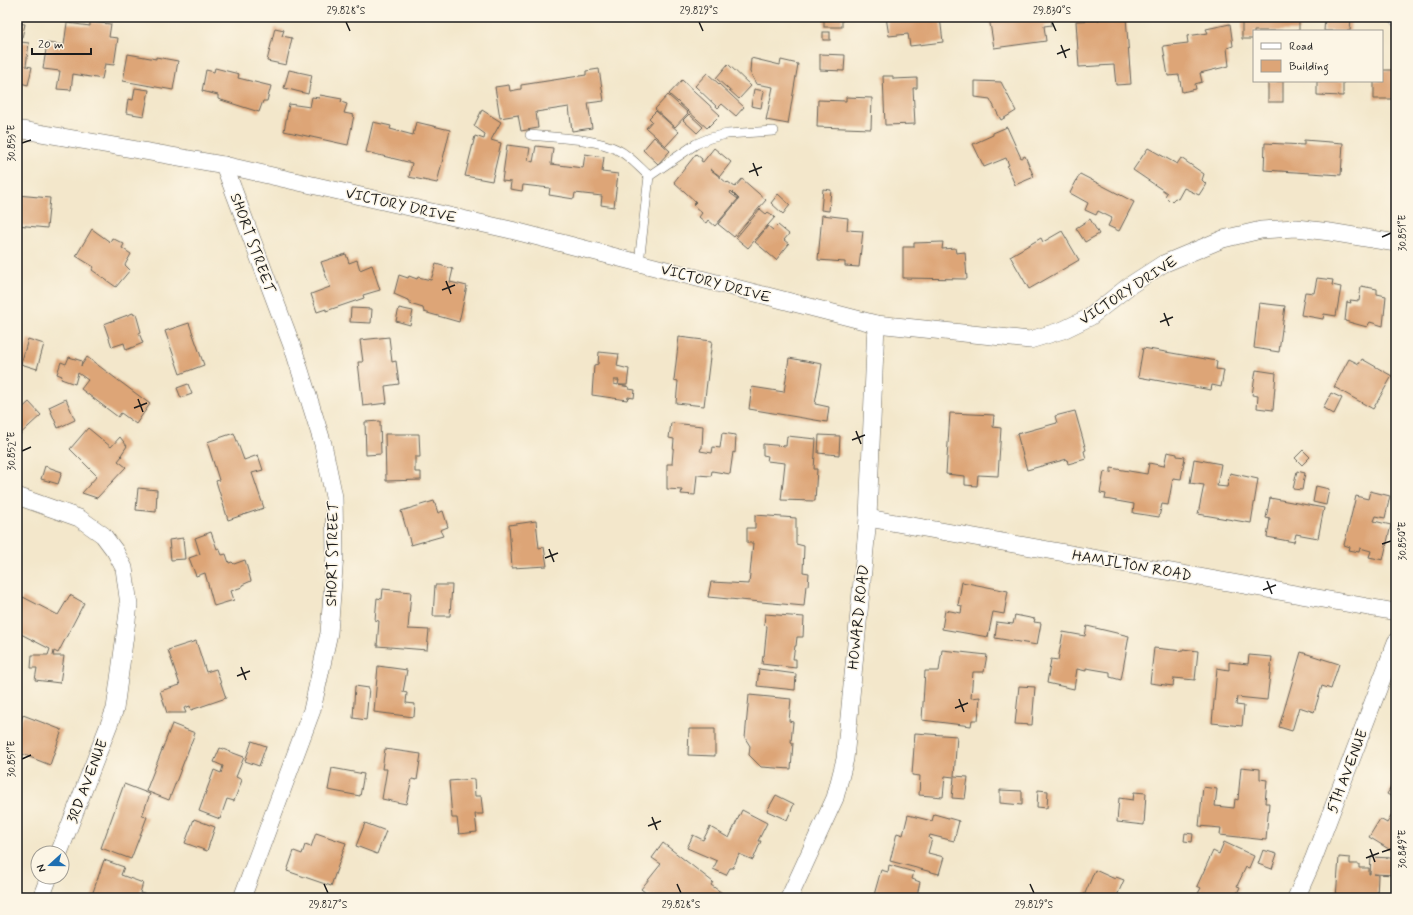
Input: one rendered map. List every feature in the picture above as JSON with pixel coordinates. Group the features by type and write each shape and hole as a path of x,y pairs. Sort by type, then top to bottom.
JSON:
{"street":[{"name":"VICTORY DRIVE","path":"17,129 224,165 512,230 876,324 1030,340 1063,330 1090,317 1129,286 1163,264 1222,239 1261,230 1296,228 1396,243"},
{"name":"SHORT STREET","path":"224,165 294,351 323,444 334,497 335,555 329,633 312,710 242,898"},
{"name":"HOWARD ROAD","path":"789,898 835,798 845,759 868,518 876,324"},
{"name":"3RD AVENUE","path":"17,496 79,518 103,535 115,551 124,568 130,605 115,709 62,845"},
{"name":"HAMILTON ROAD","path":"868,518 1396,612"},
{"name":"5TH AVENUE","path":"1296,898 1313,860 1396,642"},
{"path":"41,898 46,885"}],"lane":[{"path":"1392,17 1396,22"},
{"path":"639,263 649,176 696,144 710,138 727,134 774,131"},
{"path":"530,135 598,143 618,150 633,161 649,176"}],"building":[{"path":"824,17 842,17 842,27 824,27"},
{"path":"886,17 940,17 943,42 910,46 908,34 889,36"},
{"path":"989,17 1051,17 1052,25 1044,26 1046,41 994,48"},
{"path":"1099,17 1126,17 1131,84 1116,85 1114,65 1079,67 1076,21 1099,20"},
{"path":"1242,17 1299,17 1299,30 1253,30 1253,39 1242,39"},
{"path":"1325,17 1351,17 1350,30 1324,30"},
{"path":"90,22 111,24 109,37 118,38 114,65 105,64 102,79 73,74 71,90 57,89 60,71 43,69 47,43 64,45 67,23 90,26"},
{"path":"17,23 25,24 21,42 29,43 26,66 32,67 28,85 17,82"},
{"path":"1230,24 1233,46 1227,48 1229,66 1200,73 1202,82 1195,84 1196,89 1182,92 1179,75 1168,76 1163,46 1188,43 1187,36 1208,33 1206,29"},
{"path":"275,28 284,30 282,36 292,38 286,65 267,61"},
{"path":"823,32 830,32 830,40 823,40"},
{"path":"128,54 178,61 173,90 123,81"},
{"path":"820,54 845,55 844,71 820,70"},
{"path":"751,58 780,65 781,60 798,64 788,124 766,120 773,87 756,84 750,72"},
{"path":"728,64 751,86 739,99 716,78"},
{"path":"215,68 239,74 238,78 271,86 267,101 263,101 259,112 218,99 218,95 202,91 206,70 214,72"},
{"path":"599,69 604,101 588,103 592,128 572,131 569,107 536,112 538,128 521,131 518,115 500,118 495,87 509,85 510,91 521,89 521,85 586,75 586,71"},
{"path":"289,70 312,75 308,94 284,88"},
{"path":"1383,70 1396,70 1396,99 1374,99 1374,82 1383,82"},
{"path":"707,73 744,107 736,116 722,104 718,108 695,86"},
{"path":"883,76 893,76 893,79 917,78 917,88 913,88 915,124 885,125"},
{"path":"682,80 720,115 707,128 669,94"},
{"path":"975,81 1001,82 1016,111 1001,120 990,99 975,97"},
{"path":"1268,82 1283,82 1283,102 1268,102"},
{"path":"1317,82 1343,82 1343,96 1317,95"},
{"path":"17,86 20,87 18,99 17,99"},
{"path":"135,88 149,90 144,116 126,113 128,99 133,100"},
{"path":"754,89 764,91 761,108 751,106"},
{"path":"320,95 342,99 341,102 347,104 344,113 354,115 348,145 284,131 289,104 310,107 312,97 319,98"},
{"path":"668,95 688,113 675,127 655,109"},
{"path":"846,97 872,98 871,129 817,127 818,100 846,101"},
{"path":"482,110 501,122 491,140 501,143 492,181 465,176 475,136 484,139 485,134 474,126"},
{"path":"656,111 679,132 666,146 646,128 652,121 649,118"},
{"path":"689,114 703,127 697,133 683,120"},
{"path":"373,122 391,126 390,129 413,135 416,122 450,130 437,183 409,177 412,163 366,152"},
{"path":"1007,127 1021,158 1025,156 1034,177 1015,185 1007,166 1009,165 1006,158 984,167 973,144"},
{"path":"654,137 670,151 658,164 643,150"},
{"path":"1304,140 1343,143 1341,175 1264,170 1265,143 1304,145"},
{"path":"507,145 530,148 528,160 533,162 536,146 553,148 551,164 583,168 585,154 604,157 602,172 618,174 614,207 601,205 602,196 575,193 574,199 549,195 550,188 523,185 522,191 510,189 511,182 502,181"},
{"path":"714,148 731,162 720,176 710,169 727,183 728,182 735,187 742,179 766,200 734,237 718,224 739,199 731,191 730,193 738,199 715,226 708,220 706,223 699,217 702,213 693,205 696,202 674,182 696,154 702,159 701,161 703,162"},
{"path":"1148,148 1177,164 1181,158 1204,174 1202,180 1206,184 1199,195 1184,188 1178,199 1175,198 1171,202 1165,196 1167,193 1133,170"},
{"path":"1080,174 1134,202 1119,231 1108,226 1112,218 1098,211 1096,215 1085,210 1088,203 1070,193"},
{"path":"823,189 831,190 829,211 821,210"},
{"path":"778,194 790,205 783,214 771,203"},
{"path":"17,195 50,198 47,228 17,225"},
{"path":"760,209 766,214 768,212 775,217 748,248 736,238"},
{"path":"822,215 848,218 847,230 863,231 859,267 845,266 845,262 818,260"},
{"path":"1090,219 1099,234 1085,242 1076,228"},
{"path":"778,225 789,234 784,240 789,244 776,260 755,242 768,226 773,230"},
{"path":"92,229 110,242 112,238 124,244 122,248 131,254 125,265 130,270 116,287 92,270 94,267 76,256"},
{"path":"1062,231 1079,260 1029,289 1010,256 1041,238 1043,242"},
{"path":"943,242 942,249 955,248 956,253 965,252 967,279 903,278 903,247 914,247 914,243"},
{"path":"346,254 349,263 357,260 360,270 372,265 380,290 363,295 364,298 326,311 326,309 317,312 311,294 330,287 321,262"},
{"path":"436,264 453,269 450,282 467,286 459,322 424,312 423,308 410,304 410,301 394,294 399,275 408,278 409,276 417,279 418,277 431,280"},
{"path":"1317,278 1333,280 1332,285 1341,287 1336,316 1324,314 1323,319 1301,315 1305,292 1314,293"},
{"path":"1361,286 1377,289 1377,294 1386,296 1383,326 1370,322 1367,327 1345,321 1347,302 1351,303 1350,300 1359,301"},
{"path":"1259,303 1285,306 1279,352 1254,348"},
{"path":"351,308 372,309 371,323 350,322"},
{"path":"399,308 413,311 410,325 396,321"},
{"path":"133,313 134,315 136,314 141,332 139,333 143,343 126,350 124,343 112,347 104,324"},
{"path":"189,323 204,365 180,374 165,331"},
{"path":"389,337 392,362 396,361 399,384 385,386 387,403 363,406 358,362 363,362 360,340"},
{"path":"679,337 712,341 704,406 676,403 678,381 674,380"},
{"path":"28,339 44,344 37,369 21,364"},
{"path":"1143,348 1217,361 1216,369 1224,370 1221,387 1212,385 1211,390 1138,377"},
{"path":"599,352 619,354 617,366 629,369 627,385 619,385 635,390 634,398 628,397 627,400 592,395 594,365 598,364","holes":["614,380 619,380 618,385 614,384"]},
{"path":"69,357 82,361 81,366 87,357 150,404 136,424 121,413 118,417 81,389 88,380 78,373 75,384 61,379 62,376 57,374 61,362 66,364"},
{"path":"789,358 822,364 815,404 829,407 827,422 749,409 752,387 784,392"},
{"path":"1349,359 1359,364 1362,359 1392,376 1373,409 1334,387"},
{"path":"1256,370 1276,373 1273,410 1257,408 1258,396 1252,395"},
{"path":"188,384 192,394 181,398 177,388"},
{"path":"1331,393 1342,398 1334,414 1323,408"},
{"path":"66,399 75,420 58,428 49,407"},
{"path":"29,402 41,415 17,437 17,413"},
{"path":"1075,411 1086,450 1084,451 1086,459 1068,464 1067,459 1027,470 1017,434 1057,423 1055,416"},
{"path":"950,413 994,415 993,427 1001,428 998,476 978,475 977,486 965,485 965,476 946,474"},
{"path":"380,421 381,454 366,455 365,422"},
{"path":"671,423 703,426 702,448 700,451 712,453 713,447 720,448 722,433 736,435 735,453 733,452 730,474 712,471 711,476 697,475 695,495 681,494 682,490 667,489 667,464 672,464 674,439 669,438"},
{"path":"88,428 111,447 120,437 127,446 118,461 126,467 97,498 82,493 97,476 70,449"},
{"path":"234,433 244,460 258,455 263,470 252,473 264,508 228,520 216,481 219,480 207,442"},
{"path":"385,434 419,434 420,457 415,457 415,472 421,472 421,480 386,481"},
{"path":"819,435 840,436 839,455 818,453"},
{"path":"787,436 816,439 814,469 817,469 815,501 781,500 785,463 767,461 768,456 763,455 763,444 786,446"},
{"path":"1303,450 1310,457 1302,465 1295,458"},
{"path":"1167,452 1185,457 1181,479 1173,478 1168,505 1162,504 1159,517 1133,513 1134,504 1105,499 1106,494 1100,493 1104,472 1111,473 1111,468 1147,474 1149,463 1164,466"},
{"path":"1194,459 1221,464 1217,486 1227,487 1230,473 1258,479 1251,523 1198,514 1204,485 1190,483"},
{"path":"45,466 62,472 58,484 41,479"},
{"path":"1297,471 1305,473 1302,490 1293,489"},
{"path":"1316,486 1329,489 1326,505 1313,502"},
{"path":"138,488 157,490 156,512 136,510"},
{"path":"1370,491 1390,496 1385,518 1376,516 1374,521 1391,525 1383,560 1369,557 1371,551 1360,548 1359,552 1349,550 1350,547 1344,545 1356,496 1368,499"},
{"path":"1270,498 1324,508 1318,538 1296,534 1294,542 1267,537 1270,519 1266,518"},
{"path":"434,501 438,513 443,511 448,527 440,530 443,536 411,545 401,511"},
{"path":"755,515 796,518 796,544 804,546 803,572 809,573 804,606 708,597 711,582 749,584 753,543 747,543 747,528 755,528"},
{"path":"536,521 539,548 544,547 547,566 512,568 509,525"},
{"path":"211,532 217,549 219,548 222,555 226,554 229,563 232,562 234,564 245,560 251,581 242,585 242,587 231,591 234,600 214,606 205,573 196,576 189,558 200,554 195,538"},
{"path":"183,538 185,559 171,560 169,540"},
{"path":"962,582 1008,591 1004,614 993,612 988,637 942,629 945,610 961,613 962,606 958,605"},
{"path":"435,585 452,585 450,616 433,616"},
{"path":"383,589 411,592 408,629 429,630 427,650 377,646 379,621 375,620 377,598 382,599"},
{"path":"70,595 84,603 58,653 54,651 53,656 64,656 60,683 35,680 37,668 31,668 32,655 48,655 50,649 17,632 17,608 23,597 58,615"},
{"path":"765,614 804,617 803,637 797,637 795,646 793,659 796,659 796,668 762,664 767,626 764,625"},
{"path":"1015,615 1035,619 1034,622 1041,623 1037,645 995,638 997,622 1013,624"},
{"path":"1087,626 1129,636 1121,680 1110,677 1110,672 1086,668 1086,671 1077,669 1074,689 1047,683 1051,659 1058,660 1063,632 1085,636"},
{"path":"196,641 206,672 216,669 226,698 191,710 190,706 184,708 186,713 167,713 160,691 180,685 168,650"},
{"path":"1154,648 1198,651 1195,680 1174,678 1173,686 1150,683"},
{"path":"942,650 987,655 984,672 973,672 971,698 980,697 978,720 972,720 971,726 922,720 925,671 939,671"},
{"path":"1301,652 1339,664 1331,689 1322,686 1314,712 1299,707 1292,731 1279,727"},
{"path":"1249,655 1272,657 1267,700 1237,697 1236,705 1244,706 1242,726 1212,723 1217,668 1229,670 1229,662 1248,664"},
{"path":"378,666 407,670 403,692 407,693 406,703 415,704 414,717 374,712"},
{"path":"759,669 796,674 795,690 757,686"},
{"path":"355,686 369,688 366,720 353,718"},
{"path":"1019,686 1035,687 1032,725 1015,724"},
{"path":"749,695 791,699 789,721 793,722 791,742 793,743 791,769 761,767 749,755 750,746 745,738"},
{"path":"23,715 62,730 50,765 17,752 17,725 19,725"},
{"path":"172,724 195,733 169,800 146,791"},
{"path":"689,729 715,729 715,756 688,755"},
{"path":"915,733 957,736 954,776 968,777 965,799 952,798 954,777 945,776 943,797 919,795 920,776 912,775"},
{"path":"252,741 266,746 259,766 245,761"},
{"path":"220,748 244,757 236,777 242,780 234,801 227,799 220,819 199,811 214,770 221,773 223,766 214,762"},
{"path":"385,749 421,754 417,780 412,779 406,804 382,799 387,769 382,769"},
{"path":"1241,767 1260,769 1260,779 1267,780 1265,803 1269,803 1266,840 1220,835 1221,828 1199,826 1203,787 1217,789 1215,806 1234,808 1235,799 1238,800"},
{"path":"332,768 364,774 360,796 328,790"},
{"path":"474,779 475,796 481,796 483,814 475,814 477,832 459,834 457,818 452,818 449,781"},
{"path":"1396,779 1396,799 1387,794"},
{"path":"124,784 150,794 142,816 147,817 131,859 101,848"},
{"path":"1000,790 1022,791 1022,805 1000,803"},
{"path":"1038,790 1048,791 1047,808 1037,807"},
{"path":"1134,792 1146,793 1144,825 1117,822 1119,798 1133,800"},
{"path":"776,795 794,804 787,820 767,811"},
{"path":"742,810 767,823 758,841 761,841 753,860 739,854 733,868 730,868 726,875 713,869 717,861 687,848 693,835 703,840 710,827 729,838"},
{"path":"1395,810 1396,845 1392,851 1369,837 1380,819 1387,823"},
{"path":"934,814 959,821 954,841 930,835 929,838 932,839 928,853 944,857 939,874 890,861 897,833 903,835 908,815 932,821"},
{"path":"194,819 215,827 207,851 185,843"},
{"path":"365,823 386,831 377,854 356,846"},
{"path":"316,833 346,843 331,886 287,871 294,851 302,854 305,845 311,847"},
{"path":"1185,833 1193,834 1192,842 1184,841"},
{"path":"1224,842 1254,856 1249,868 1246,867 1237,886 1240,887 1235,898 1196,897 1201,888 1197,886 1213,851 1219,854"},
{"path":"663,843 713,882 711,885 726,896 724,898 652,898 641,889 661,864 652,858"},
{"path":"1263,850 1277,854 1272,869 1258,864"},
{"path":"1392,856 1396,856 1396,875 1374,874 1378,875 1377,898 1336,898 1339,857 1350,858 1350,864 1359,864 1359,868 1369,868 1370,874 1371,857 1392,858"},
{"path":"104,860 124,867 121,875 143,883 140,893 147,895 146,898 91,898"},
{"path":"889,865 914,872 912,879 920,882 917,895 920,896 919,898 879,898 879,896 874,895 881,870 888,872"},
{"path":"1095,870 1115,879 1116,877 1124,880 1116,898 1083,898"}]}
